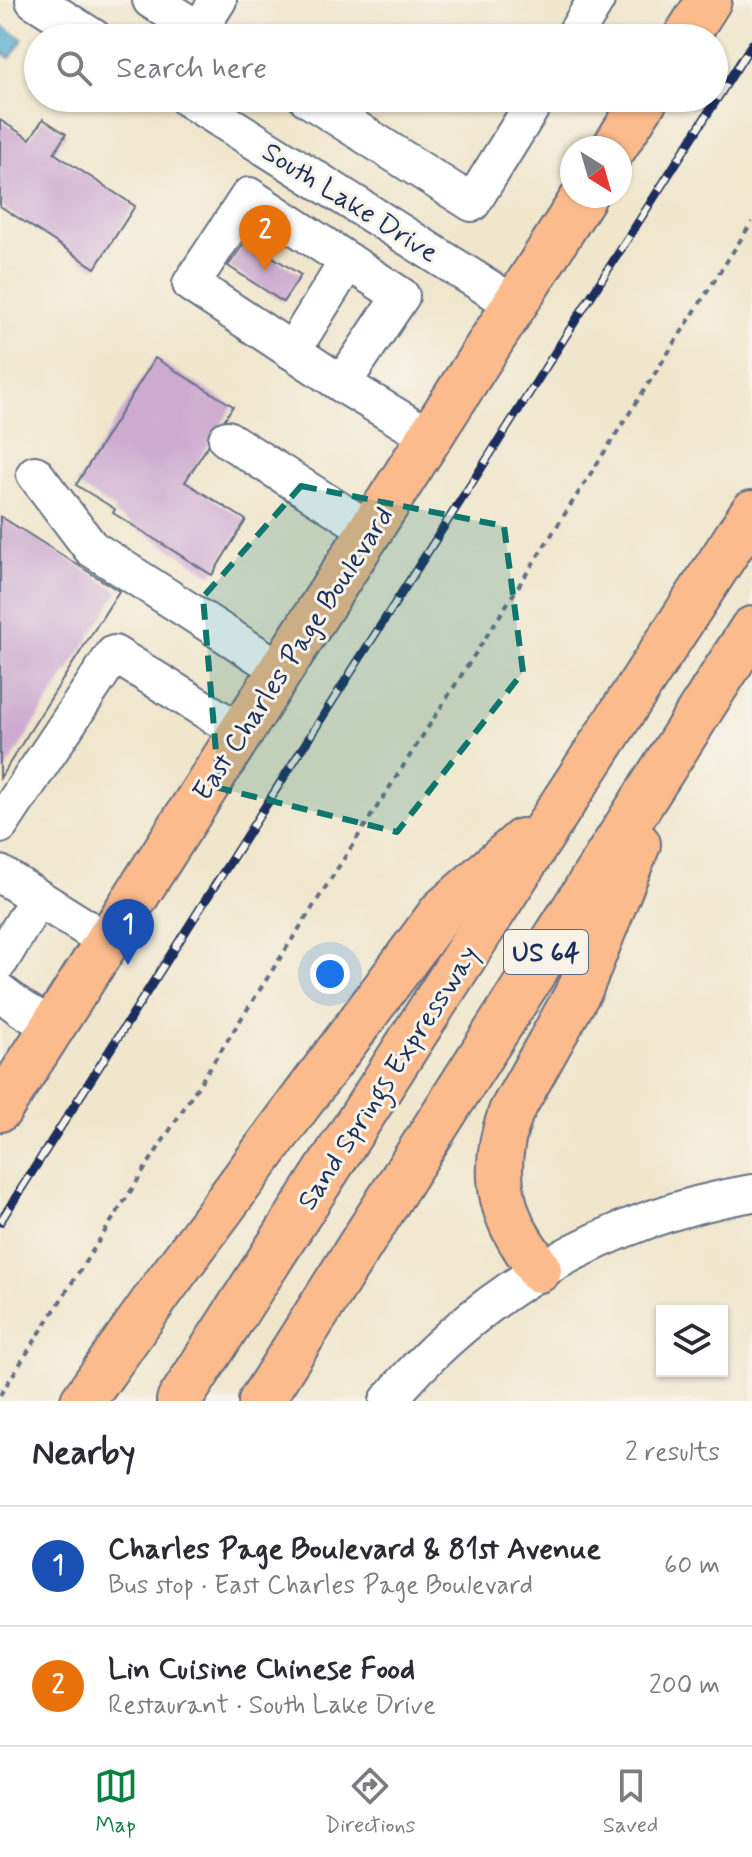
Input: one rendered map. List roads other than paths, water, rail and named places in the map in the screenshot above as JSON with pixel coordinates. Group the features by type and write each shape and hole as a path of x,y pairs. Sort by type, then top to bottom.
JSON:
{"main road":[{"path":"694,24 709,0"},
{"path":"622,136 637,112"},
{"name":"East Charles Page Boulevard","path":"0,1109 576,208"},
{"name":"Sand Springs Expressway","path":"179,1401 752,513"},
{"name":"US 64","path":"261,1401 752,629"},
{"path":"539,1270 513,1226 502,1192 500,1154 503,1134 511,1112 581,987 677,745"},
{"path":"83,1401 442,911 561,806"}],"street":[{"path":"34,0 72,24"},
{"path":"151,0 202,24"},
{"path":"581,24 596,0"},
{"name":"South Lake Drive","path":"209,112 514,304"},
{"path":"329,112 472,203 528,112"},
{"path":"282,218 308,174"},
{"path":"342,384 401,296 249,196 191,284 342,384 430,437"},
{"path":"292,351 348,261"},
{"path":"227,439 370,530"},
{"path":"35,474 91,548 281,670"},
{"path":"0,825 114,654 241,732"},
{"path":"0,874 107,941"},
{"path":"0,961 38,898"},
{"path":"0,992 52,1027"},
{"path":"388,1401 410,1375 466,1322 539,1270 603,1237 661,1215 752,1193"}],"water":[{"path":"0,25 23,39 10,58 0,51"}],"railway":[{"path":"728,82 752,44"},
{"path":"0,1222 709,112"}],"place":[{"name":"Lin Cuisine Chinese Food","path":"265,271"},
{"name":"Charles Page Boulevard & 81st Avenue","path":"128,965"}]}
